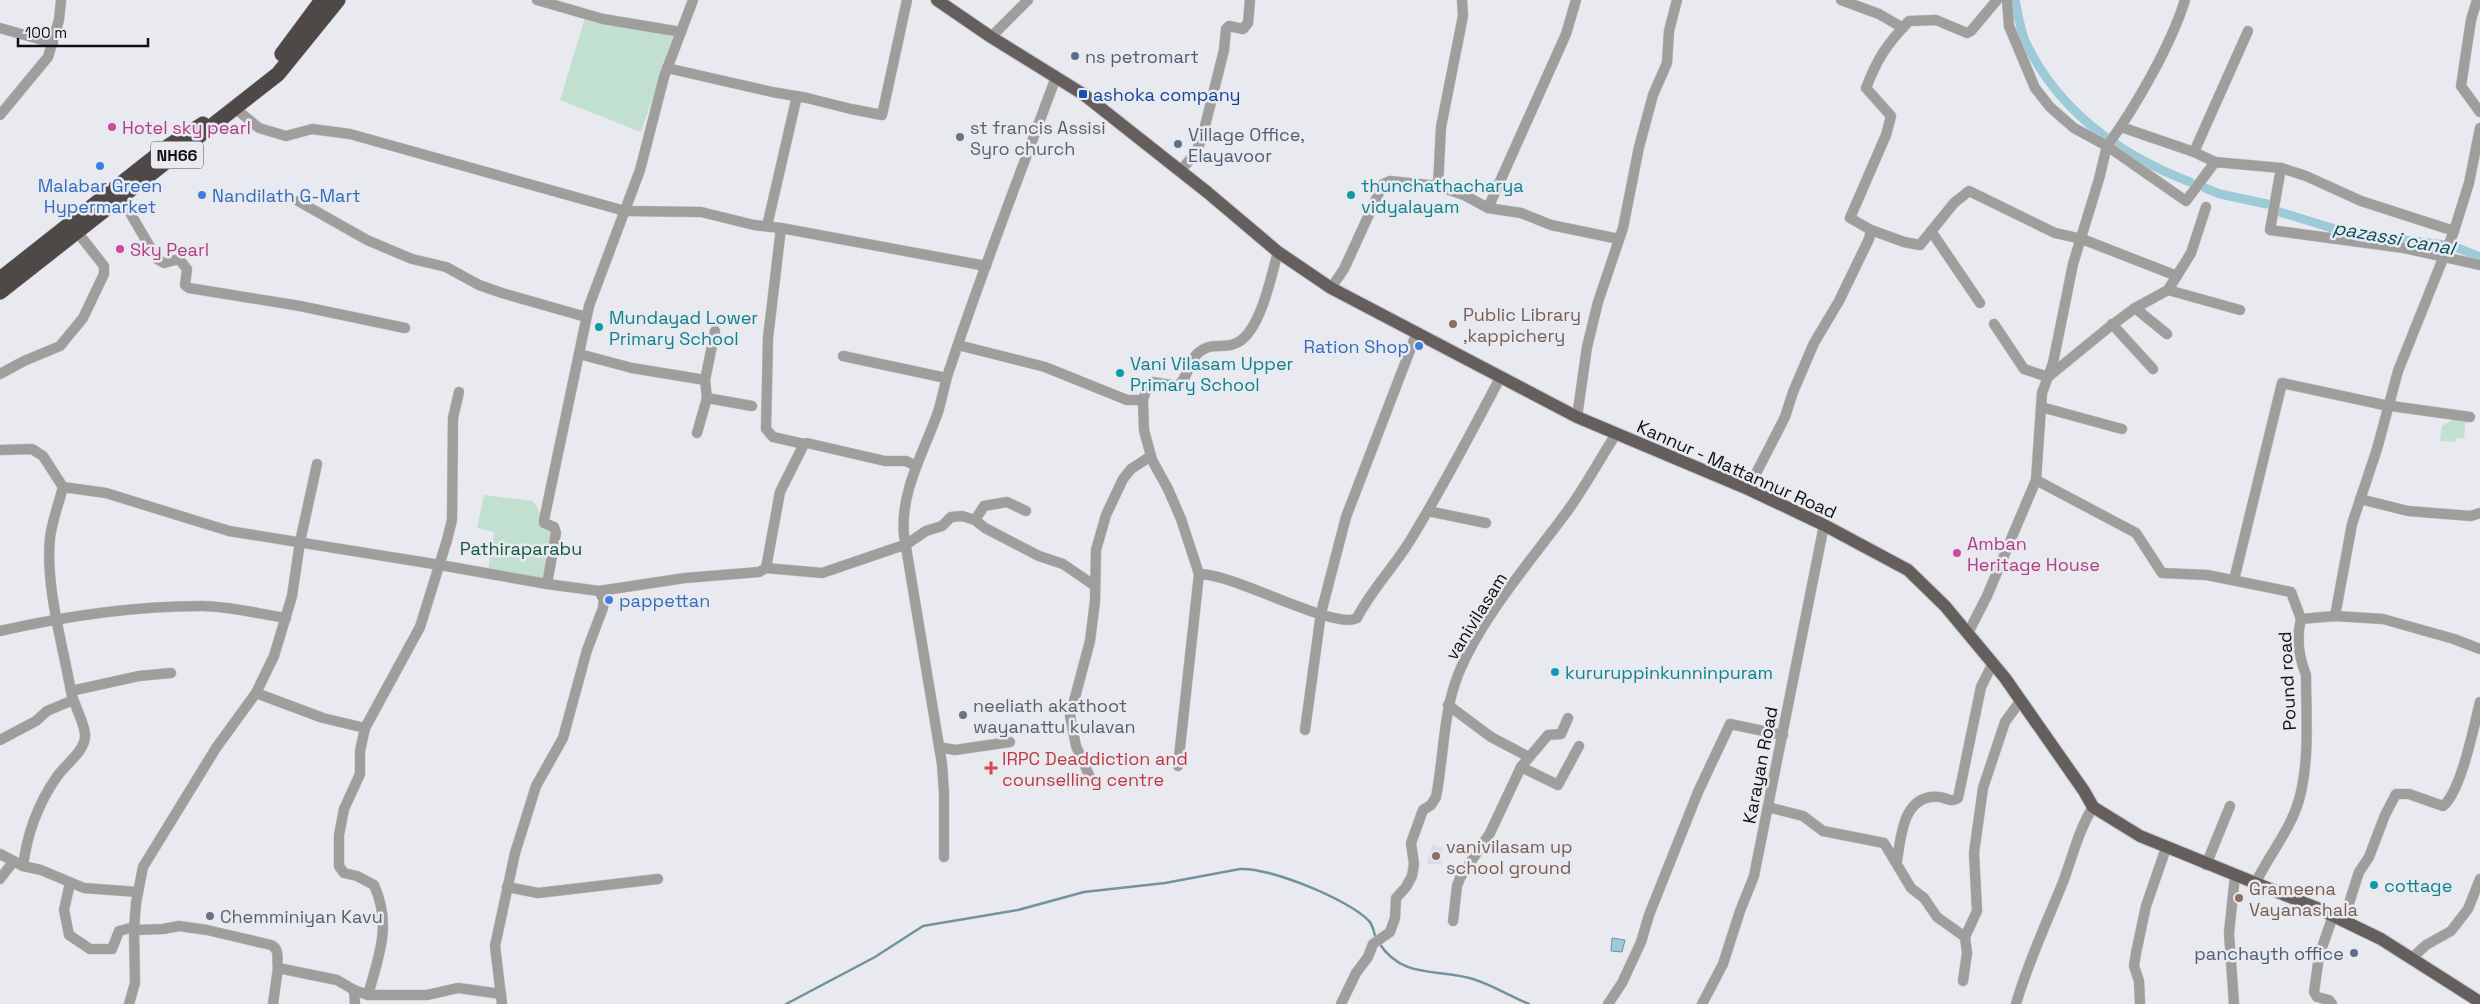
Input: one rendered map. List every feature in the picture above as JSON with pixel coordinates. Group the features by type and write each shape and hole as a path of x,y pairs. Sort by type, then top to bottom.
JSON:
{"highway":[{"path":"0,280 170,145 217,115 257,80 285,52 322,0"},
{"name":"NH66","path":"0,292 122,199 278,74 338,0"}],"main road":[{"name":"Kannur - Mattannur Road","path":"937,0 991,37 1083,94 1278,252 1332,288 1577,418 1748,489 1824,525 1908,570 1945,606 1993,663 2084,791 2093,807 2140,836 2166,848 2338,919 2381,939 2480,1002"}],"street":[{"path":"0,115 36,74 48,56 60,20 61,0"},
{"path":"537,0 603,19 682,32"},
{"path":"547,584 556,533 554,527 544,523 544,520 586,317 595,284 640,170 667,68 693,0"},
{"path":"667,68 882,115 907,0"},
{"path":"991,37 1028,0"},
{"path":"1180,171 1195,154 1202,138 1224,50 1226,29 1229,26 1243,29 1248,23 1250,0"},
{"path":"1438,186 1441,127 1463,16 1462,0"},
{"path":"1488,208 1566,34 1576,0"},
{"path":"1577,418 1587,346 1598,302 1619,239 1653,95 1667,63 1669,31 1677,0"},
{"path":"1840,0 1879,14 1903,28"},
{"path":"1997,0 1971,31 1967,33 1936,20 1909,21 1888,43 1876,62 1866,88 1891,116 1886,135 1850,218 1871,230 1904,242 1920,245 1954,203 1969,191 2055,233 2082,239 2177,276"},
{"path":"2007,0 2009,26 2036,88 2050,107 2074,128 2107,145 2186,201 2215,162"},
{"path":"1968,633 1987,596 2036,480 2042,393 2053,363 2073,264 2082,239 2107,145 2121,127 2170,38 2185,0"},
{"path":"2477,0 2471,20 2461,86 2480,112"},
{"path":"0,28 53,42"},
{"path":"2194,152 2248,31"},
{"path":"944,857 944,792 939,747 925,671 903,524 916,466 938,411 946,378 1056,77"},
{"path":"767,226 797,96"},
{"path":"236,109 259,128 286,136 312,129 350,134 625,211 701,212 986,266"},
{"path":"2121,127 2194,152 2215,162 2281,168 2306,176 2361,201 2453,234"},
{"path":"2335,616 2352,524 2390,406 2398,371 2453,234 2469,183 2480,128"},
{"path":"2281,168 2270,230 2443,255 2480,265"},
{"path":"1332,288 1344,269 1383,184 1390,181 1438,186 1464,195 1488,208 1521,213 1551,225 1619,239"},
{"path":"122,199 157,259 164,263 179,259 187,269 185,285 190,288 300,306 405,328"},
{"path":"298,202 367,240 412,259 446,267 479,285 502,293 586,317"},
{"path":"2048,377 2112,324 2135,308 2168,290 2191,253 2206,207"},
{"path":"781,228 768,338 766,429 773,437 804,444 815,444 885,461 906,461 916,466"},
{"path":"1748,489 1785,417 1793,392 1814,343 1824,330 1853,274 1869,240 1871,230"},
{"path":"1931,231 1980,303"},
{"path":"0,374 24,361 60,346 83,318 104,274 104,266 78,233"},
{"path":"1178,766 1199,574 1181,520 1151,456 1144,430 1143,400 1147,387 1152,382 1177,386 1182,383 1196,355 1204,349 1213,345 1234,344 1248,334 1257,318 1278,252"},
{"path":"2168,290 2240,310"},
{"path":"2135,308 2167,334"},
{"path":"1994,324 2024,369 2048,377"},
{"path":"2112,324 2153,369"},
{"path":"697,433 707,398 705,380 715,331"},
{"path":"1305,730 1321,613 1346,517 1416,332"},
{"path":"958,345 1045,367 1127,400 1143,400"},
{"path":"579,354 632,368 705,380"},
{"path":"843,356 946,378"},
{"path":"1199,574 1242,584 1268,596 1349,621 1357,618 1368,600 1394,567 1428,511 1500,378"},
{"path":"2234,580 2282,383 2390,406 2470,417"},
{"path":"368,994 382,946 384,919 374,885 358,876 344,873 339,866 338,852 344,809 360,774 360,751 365,728 414,638 440,564 452,520 452,425 460,392"},
{"path":"707,398 752,406"},
{"path":"2041,407 2122,429"},
{"name":"vanivilasam","path":"1342,1004 1356,973 1376,942 1384,938 1393,928 1396,898 1406,887 1414,868 1410,849 1413,836 1423,810 1431,805 1436,797 1448,705 1459,672 1482,631 1583,489 1616,434"},
{"path":"766,568 780,492 804,444"},
{"path":"0,450 32,449 43,456 64,487 106,493 229,531 599,591 678,579 759,572 766,568 822,573 907,544 926,530 942,526 951,517 962,516 975,520 985,528 1039,556 1063,564 1095,586"},
{"path":"1093,784 1076,746 1070,716 1090,641 1096,550 1106,515 1123,479 1131,469 1151,456"},
{"path":"129,1004 135,983 134,929 143,868 158,840 188,796 216,748 256,693 274,656 292,596 300,542 317,464"},
{"path":"2036,480 2136,533 2162,572 2207,575 2291,592 2301,619"},
{"path":"0,879 18,864 38,812 56,778 84,744 86,734 72,696 56,618 49,553 50,536 64,487"},
{"path":"2360,499 2408,511 2471,516 2480,513"},
{"path":"975,520 984,506 1007,502 1026,511"},
{"path":"1428,511 1486,523"},
{"name":"Karayan Road","path":"1702,1004 1723,964 1740,911 1754,876 1824,525"},
{"path":"278,968 338,980 354,990 368,994 427,995 458,988 501,999 495,946 515,852 536,786 563,738 588,650 600,618 604,600 599,591"},
{"path":"0,631 56,618 148,609 204,606 286,618"},
{"name":"Pound road","path":"2255,884 2287,829 2299,801 2307,758 2306,675 2301,663 2298,631 2301,619 2335,616 2383,619 2480,649"},
{"path":"1897,861 1906,814 1929,798 1938,797 1950,800 1958,798 1981,687 1993,663"},
{"path":"0,740 36,721 47,711 72,696 139,676 170,673"},
{"path":"256,693 323,718 365,728"},
{"path":"1963,981 1967,953 1965,937 1977,911 1974,852 1983,788 2006,722 2020,700"},
{"path":"2332,1004 2331,1001 2317,997 2314,992 2319,956 2359,872 2369,858 2385,815 2396,794 2409,794 2443,806 2453,794 2472,740 2480,702"},
{"path":"1448,705 1492,737 1529,757"},
{"path":"1453,921 1457,886 1460,878 1490,833 1521,767 1548,735 1562,734 1568,718"},
{"path":"1608,1004 1622,983 1641,942 1649,915 1698,792 1730,724 1783,735"},
{"path":"939,747 955,750 1010,742"},
{"path":"1521,767 1558,785 1579,746"},
{"path":"2206,865 2230,806"},
{"path":"1768,807 1803,816 1823,831 1884,843 1897,861 1911,888 1924,898 1937,918 1965,937"},
{"path":"2016,1004 2026,971 2063,880 2081,827 2093,807"},
{"path":"2140,1004 2134,966 2136,952 2146,906 2166,848"},
{"path":"0,854 18,864 41,870 84,888 138,892"},
{"path":"2234,1004 2229,933 2235,876"},
{"path":"507,887 538,893 658,879"},
{"path":"2410,959 2426,945 2451,931 2468,909 2480,879"},
{"path":"70,883 64,910 69,935 90,948 112,949 118,931 179,926 207,930 275,947 278,955 278,968 273,1004"},
{"path":"354,990 355,1004"}],"shaded area":[{"name":"vanivilasam up school ground","path":"1432,845 1443,848 1441,864 1427,864"}],"green space":[{"path":"585,18 674,37 641,132 560,100"},
{"path":"2459,416 2466,420 2464,438 2457,438 2456,442 2440,441 2442,426"},
{"name":"Pathiraparabu","path":"484,495 533,501 539,510 540,517 552,530 543,581 488,571 494,532 477,528"}],"water":[{"path":"1612,938 1625,940 1622,952 1611,951"}],"waterway":[{"name":"pazassi canal","path":"2015,0 2025,41 2055,89 2073,109 2116,144 2164,171 2190,182"},
{"name":"pazassi canal","path":"2205,188 2220,194 2267,204"},
{"name":"pazassi canal","path":"2280,212 2348,233 2453,246 2480,257"},
{"path":"786,1004 875,957 923,926 1018,910 1084,892 1165,883 1240,869 1270,873 1289,879 1345,904 1369,921 1376,939"},
{"path":"1379,943 1388,955 1410,968 1473,979 1529,1004"}],"place":[{"name":"ns petromart","path":"1075,56"},
{"name":"ashoka company","path":"1083,94"},
{"name":"Hotel sky pearl","path":"112,127"},
{"name":"st francis Assisi Syro church","path":"960,137"},
{"name":"Village Office, Elayavoor","path":"1178,144"},
{"name":"Malabar Green Hypermarket","path":"100,166"},
{"name":"Nandilath G-Mart","path":"202,195"},
{"name":"thunchathacharya vidyalayam","path":"1351,195"},
{"name":"Sky Pearl","path":"120,249"},
{"name":"Public Library ,kappichery","path":"1453,324"},
{"name":"Mundayad Lower Primary School","path":"599,327"},
{"name":"Ration Shop","path":"1419,346"},
{"name":"Vani Vilasam Upper Primary School","path":"1120,373"},
{"name":"Amban Heritage House","path":"1957,553"},
{"name":"pappettan","path":"609,600"},
{"name":"kururuppinkunninpuram","path":"1555,672"},
{"name":"neeliath akathoot wayanattu kulavan","path":"963,715"},
{"name":"IRPC Deaddiction and counselling centre","path":"991,768"},
{"name":"vanivilasam up school ground","path":"1436,856"},
{"name":"cottage","path":"2374,885"},
{"name":"Grameena Vayanashala","path":"2239,898"},
{"name":"Chemminiyan Kavu","path":"210,916"},
{"name":"panchayth office","path":"2354,953"}]}
